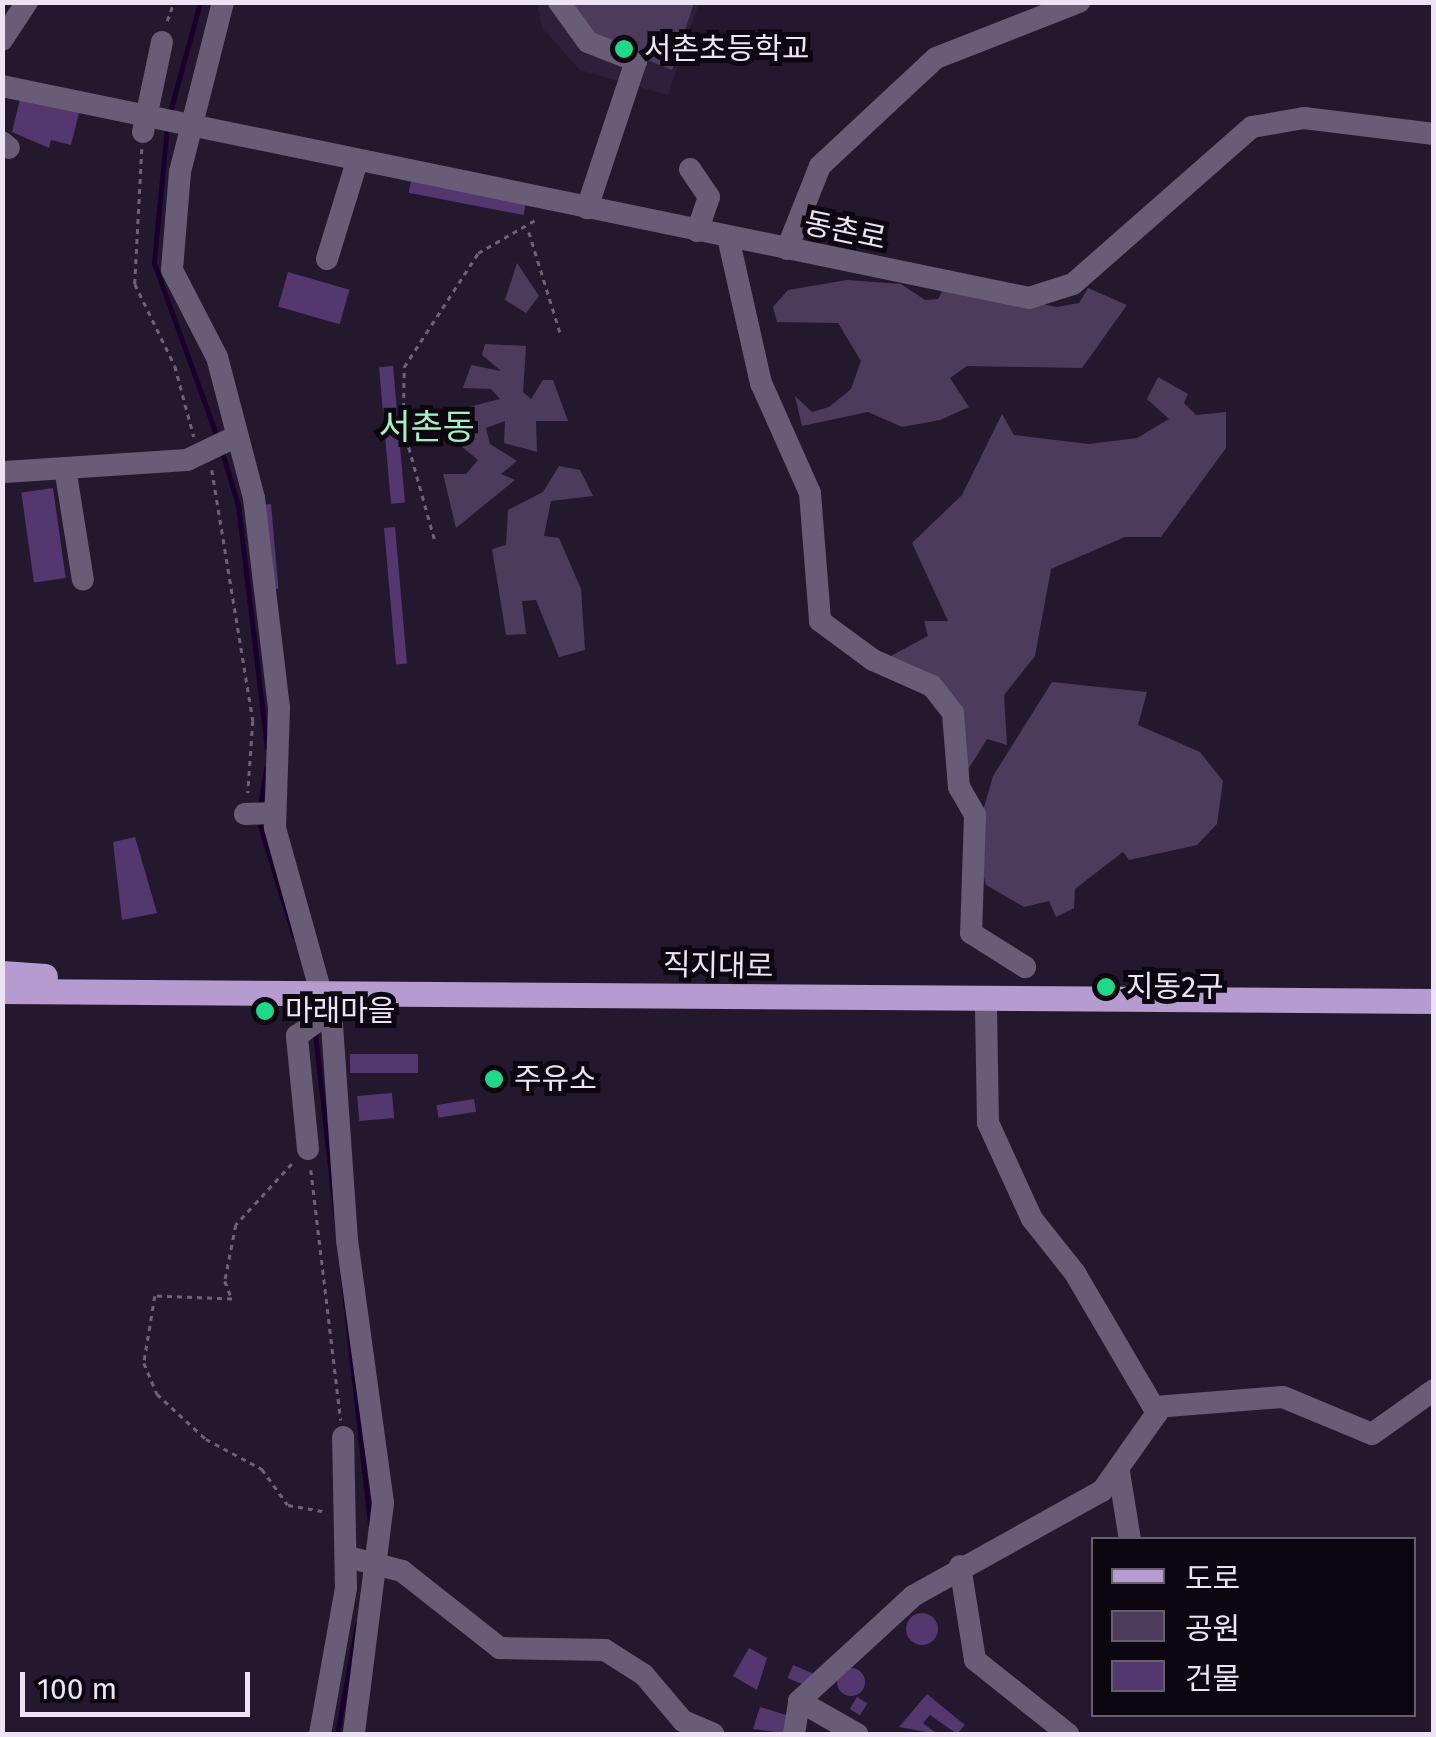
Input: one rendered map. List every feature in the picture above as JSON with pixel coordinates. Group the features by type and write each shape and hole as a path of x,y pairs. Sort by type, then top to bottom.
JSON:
{"main road":[{"path":"2,973 60,977 97,992"},
{"name":"직지대로","path":"2,991 326,1002 1434,1000"}],"street":[{"path":"2,40 27,2"},
{"path":"223,2 190,120 172,270 217,357 237,436 279,708 274,813 326,1002 346,1240 383,1503 354,1734"},
{"path":"559,2 588,42 636,61 587,208"},
{"path":"786,249 820,166 936,58 1078,2"},
{"path":"2,86 145,123 162,42"},
{"name":"동촌로","path":"145,123 190,120 356,165 786,249 1052,296 1252,127 1304,118 1432,131"},
{"path":"328,259 356,165"},
{"path":"690,168 709,198 697,230"},
{"path":"728,237 761,383 810,492 820,622 948,704 959,728 960,787 975,815 971,934 1025,967"},
{"path":"4,472 187,460 237,436"},
{"path":"65,468 83,580"},
{"path":"244,814 274,813"},
{"path":"308,1149 297,1036 326,1002"},
{"path":"986,1003 988,1123 1032,1219 1155,1407"},
{"path":"1155,1407 1283,1397 1372,1434 1434,1390"},
{"path":"794,1734 799,1702 913,1596 960,1566 1054,1521 1119,1472 1155,1407"},
{"path":"320,1734 348,1557 350,1508 343,1437"},
{"path":"1119,1472 1130,1537"},
{"path":"348,1557 402,1572 500,1648 605,1650 644,1676 683,1721 713,1734"},
{"path":"960,1566 975,1660 1068,1734"},
{"path":"799,1702 857,1734"}],"path":[{"path":"162,42 174,2"},
{"path":"434,538 403,428 404,367 478,253 530,231 548,200"},
{"path":"530,231 560,332"},
{"path":"308,1149 343,1437"},
{"path":"308,1149 236,1225 225,1281 232,1299 156,1296 144,1362 157,1394 219,1448 262,1470 288,1506 350,1508"}],"shaded area":[{"name":"서촌초등학교","path":"537,3 699,3 668,95 580,70 542,28"}],"green space":[{"path":"567,3 694,3 672,70 596,39"},
{"path":"517,263 539,296 526,313 505,300"},
{"path":"847,280 901,284 925,300 938,299 945,286 1057,307 1079,303 1088,288 1127,305 1082,368 967,366 950,378 969,407 940,420 902,427 868,412 802,426 795,396 812,412 829,407 851,389 861,361 838,323 777,322 773,307 788,290"},
{"path":"485,344 526,346 523,392 531,399 543,380 553,380 568,421 536,421 537,452 504,443 505,421 486,428 490,444 517,461 501,474 515,480 456,528 443,474 466,474 478,460 461,446 457,410 500,399 491,389 463,388 471,365 501,371 482,355"},
{"path":"1158,377 1188,394 1184,403 1196,415 1226,412 1226,448 1161,537 1125,537 1051,569 1035,656 1004,695 1007,745 987,739 964,776 965,734 889,657 928,636 924,621 948,621 912,543 962,495 1002,414 1014,435 1089,444 1137,438 1169,419 1147,399"},
{"path":"559,466 580,470 593,496 551,501 544,536 559,538 581,589 585,650 559,657 536,600 522,601 526,634 506,635 492,549 506,545 508,510 543,492"},
{"path":"1052,682 1147,692 1138,725 1200,752 1223,781 1217,824 1197,845 1129,860 1123,852 1075,889 1074,908 1056,917 1049,901 1024,907 986,885 974,842 993,776"}],"building":[{"path":"21,95 80,109 71,145 51,140 49,148 12,132"},
{"path":"411,181 526,203 524,215 409,193"},
{"path":"288,272 350,290 340,324 278,307"},
{"path":"393,366 405,502 391,504 379,367"},
{"path":"53,488 66,578 34,583 21,492"},
{"path":"271,504 278,589 267,590 260,505"},
{"path":"395,527 407,663 396,664 384,528"},
{"path":"135,837 157,913 122,920 113,842"},
{"path":"350,1054 418,1054 418,1073 350,1073"},
{"path":"392,1093 394,1118 359,1121 357,1096"},
{"path":"474,1099 476,1112 439,1118 436,1105"},
{"path":"922,1613 933,1618 938,1629 933,1640 922,1645 911,1640 906,1629 911,1618"},
{"path":"749,1648 767,1658 757,1690 733,1676"},
{"path":"793,1665 817,1675 811,1688 788,1678"},
{"path":"851,1668 861,1672 865,1682 861,1692 851,1696 841,1692 837,1682 841,1672"},
{"path":"927,1694 965,1725 957,1734 930,1715 923,1723 937,1734 899,1727"},
{"path":"857,1697 867,1703 860,1715 850,1709"},
{"path":"760,1707 796,1718 792,1734 753,1729"}],"waterway":[{"path":"170,112 200,2"},
{"path":"167,127 154,263 217,437"},
{"path":"222,452 238,505 267,747"},
{"path":"260,807 266,768"},
{"path":"259,823 294,936"},
{"path":"315,1033 370,1524"},
{"path":"337,1734 357,1624"}],"place":[{"name":"서촌초등학교","path":"624,49"},
{"name":"지동2구","path":"1106,987"},
{"name":"마래마을","path":"265,1011"},
{"name":"주유소","path":"494,1079"}],"district":[{"name":"서촌동","path":"427,427"}]}
